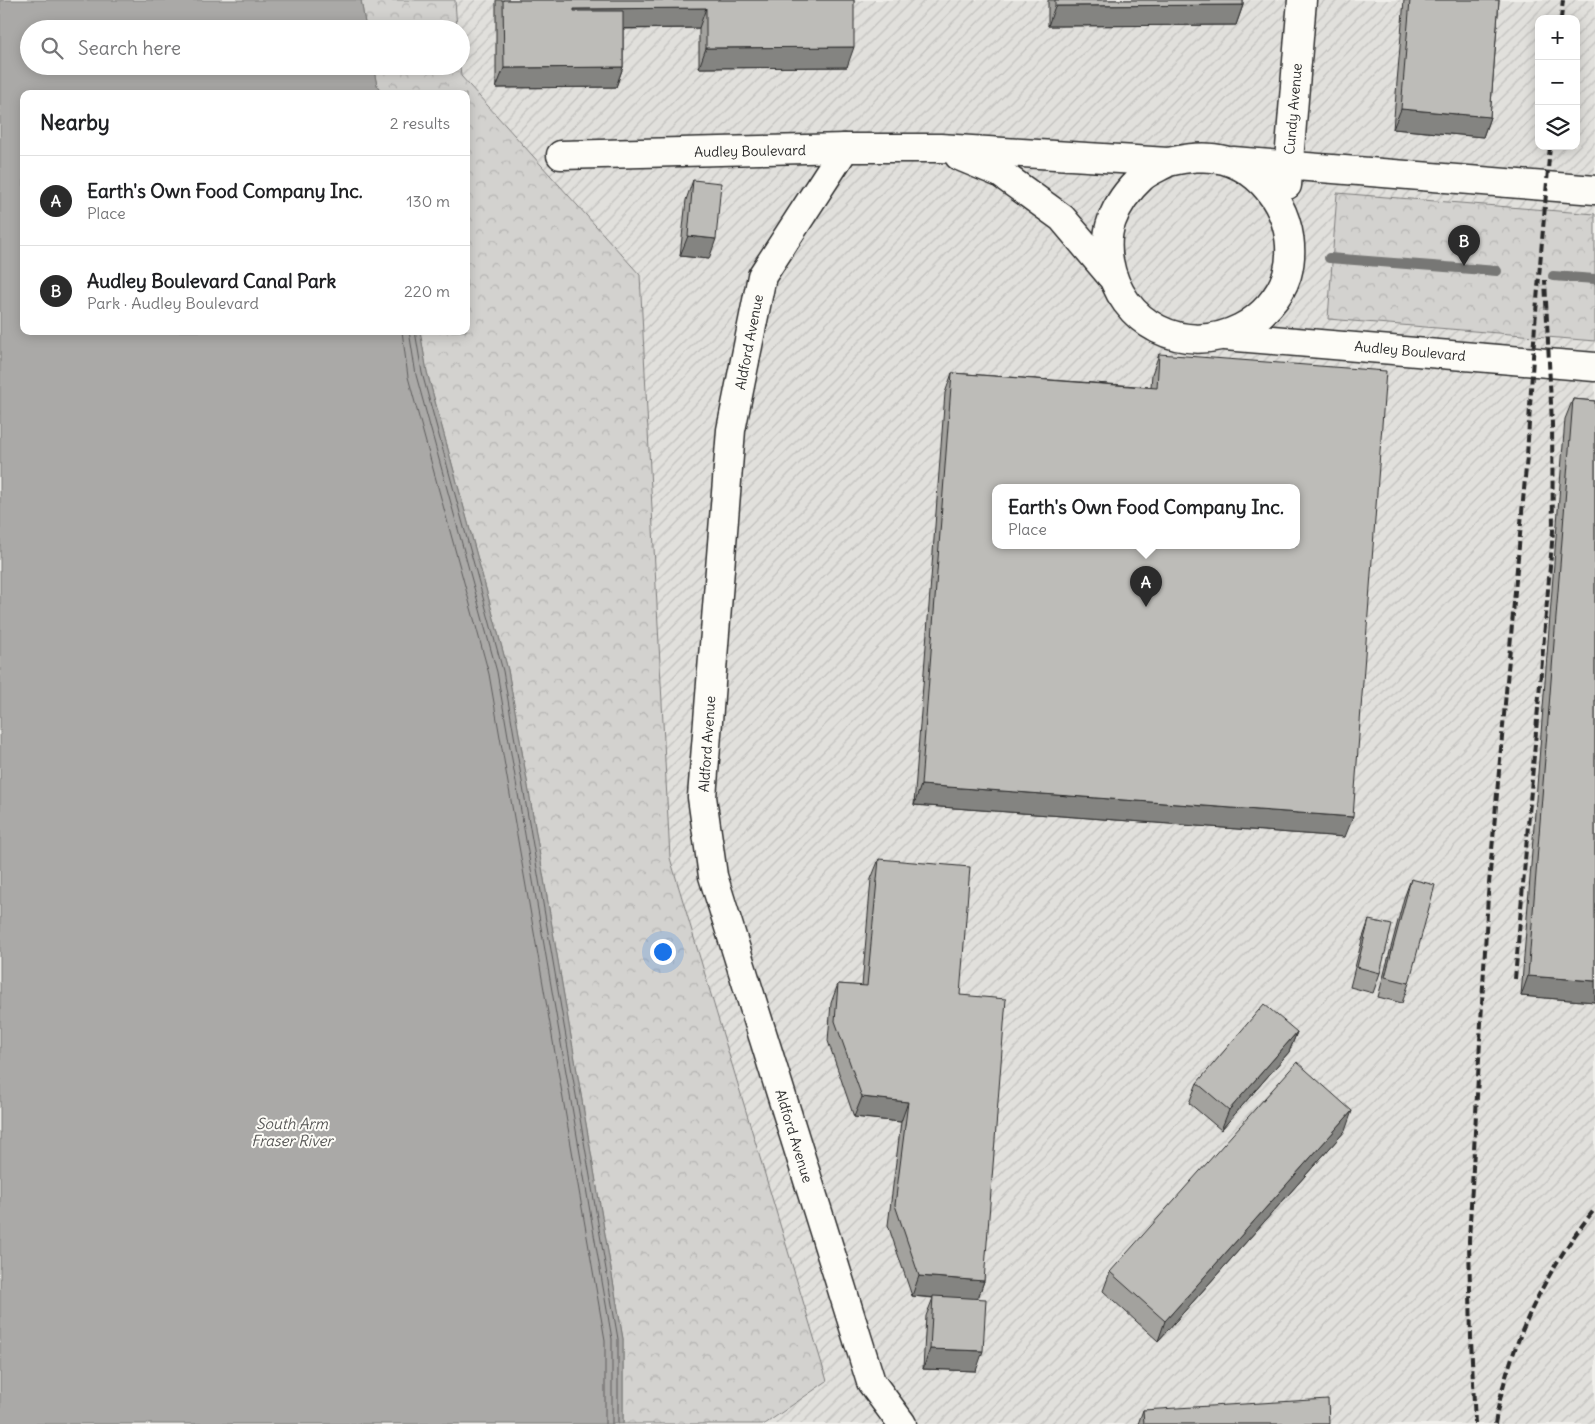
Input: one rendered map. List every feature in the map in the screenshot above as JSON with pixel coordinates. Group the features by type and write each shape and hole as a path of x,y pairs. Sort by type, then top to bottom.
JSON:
{"street":[{"name":"Cundy Avenue","path":"1286,218 1288,166 1302,0"},
{"name":"Audley Boulevard","path":"561,155 845,148 940,148 1168,162"},
{"name":"Aldford Avenue","path":"845,148 762,276 731,430 702,796 713,876 868,1373 871,1382 902,1424"},
{"name":"Audley Boulevard","path":"940,148 1000,173 1062,218 1112,277"},
{"path":"1225,160 1251,173 1272,193 1286,218 1291,246 1287,275 1274,301 1254,322 1224,336 1200,340 1171,336 1145,323 1125,303 1112,277 1107,249 1111,221 1124,196 1143,175 1168,162 1197,157 1595,190"},
{"name":"Audley Boulevard","path":"1224,336 1595,367"}],"shaded area":[{"path":"455,0 1595,0 1595,1424 765,1424 827,1381 670,858 640,275 461,76 470,75 470,20 456,20"}],"green space":[{"path":"361,0 455,0 456,20 364,20"},
{"path":"375,75 461,75 640,275 670,858 827,1381 765,1424 623,1424 623,1339 508,670 427,372 421,335 470,335 470,90 380,90"},
{"path":"1337,193 1595,214 1595,341 1328,319"}],"water":[{"name":"South Arm Fraser River","path":"0,0 361,0 364,20 20,20 20,75 375,75 380,90 20,90 20,335 421,335 427,372 508,670 623,1339 623,1424 0,1424"}],"building":[{"path":"503,0 854,0 854,47 706,48 706,8 574,9 574,11 623,11 623,67 504,68"},
{"path":"1055,0 1243,0 1243,5 1055,6"},
{"path":"1410,0 1499,0 1490,117 1401,109"},
{"path":"693,180 721,183 716,239 688,236"},
{"path":"1159,354 1386,371 1353,817 921,785 952,373 1157,388"},
{"path":"1573,399 1595,401 1595,981 1528,976"},
{"path":"879,859 970,867 960,995 1006,999 984,1281 919,1276 895,1205 908,1102 862,1097 835,1021 838,984 867,986"},
{"path":"1411,879 1435,885 1409,983 1385,977"},
{"path":"1369,920 1392,925 1380,973 1357,967"},
{"path":"1264,1004 1297,1032 1229,1110 1197,1083"},
{"path":"1297,1062 1352,1111 1165,1321 1110,1272"},
{"path":"933,1296 986,1299 983,1351 930,1349"},
{"path":"1328,1399 1329,1424 1144,1424 1143,1410"}],"waterway":[{"path":"1329,258 1497,271"},
{"path":"1553,276 1595,279"}],"railway":[{"path":"1561,15 1563,0"},
{"path":"1475,1424 1469,1241 1488,895 1527,456 1535,324 1550,150"},
{"path":"1515,979 1553,531 1552,424 1545,280"},
{"path":"1495,1424 1509,1366 1531,1310 1560,1258 1595,1209"}],"place":[{"name":"Audley Boulevard Canal Park","path":"1464,266"},
{"name":"Earth's Own Food Company Inc.","path":"1146,607"}]}
